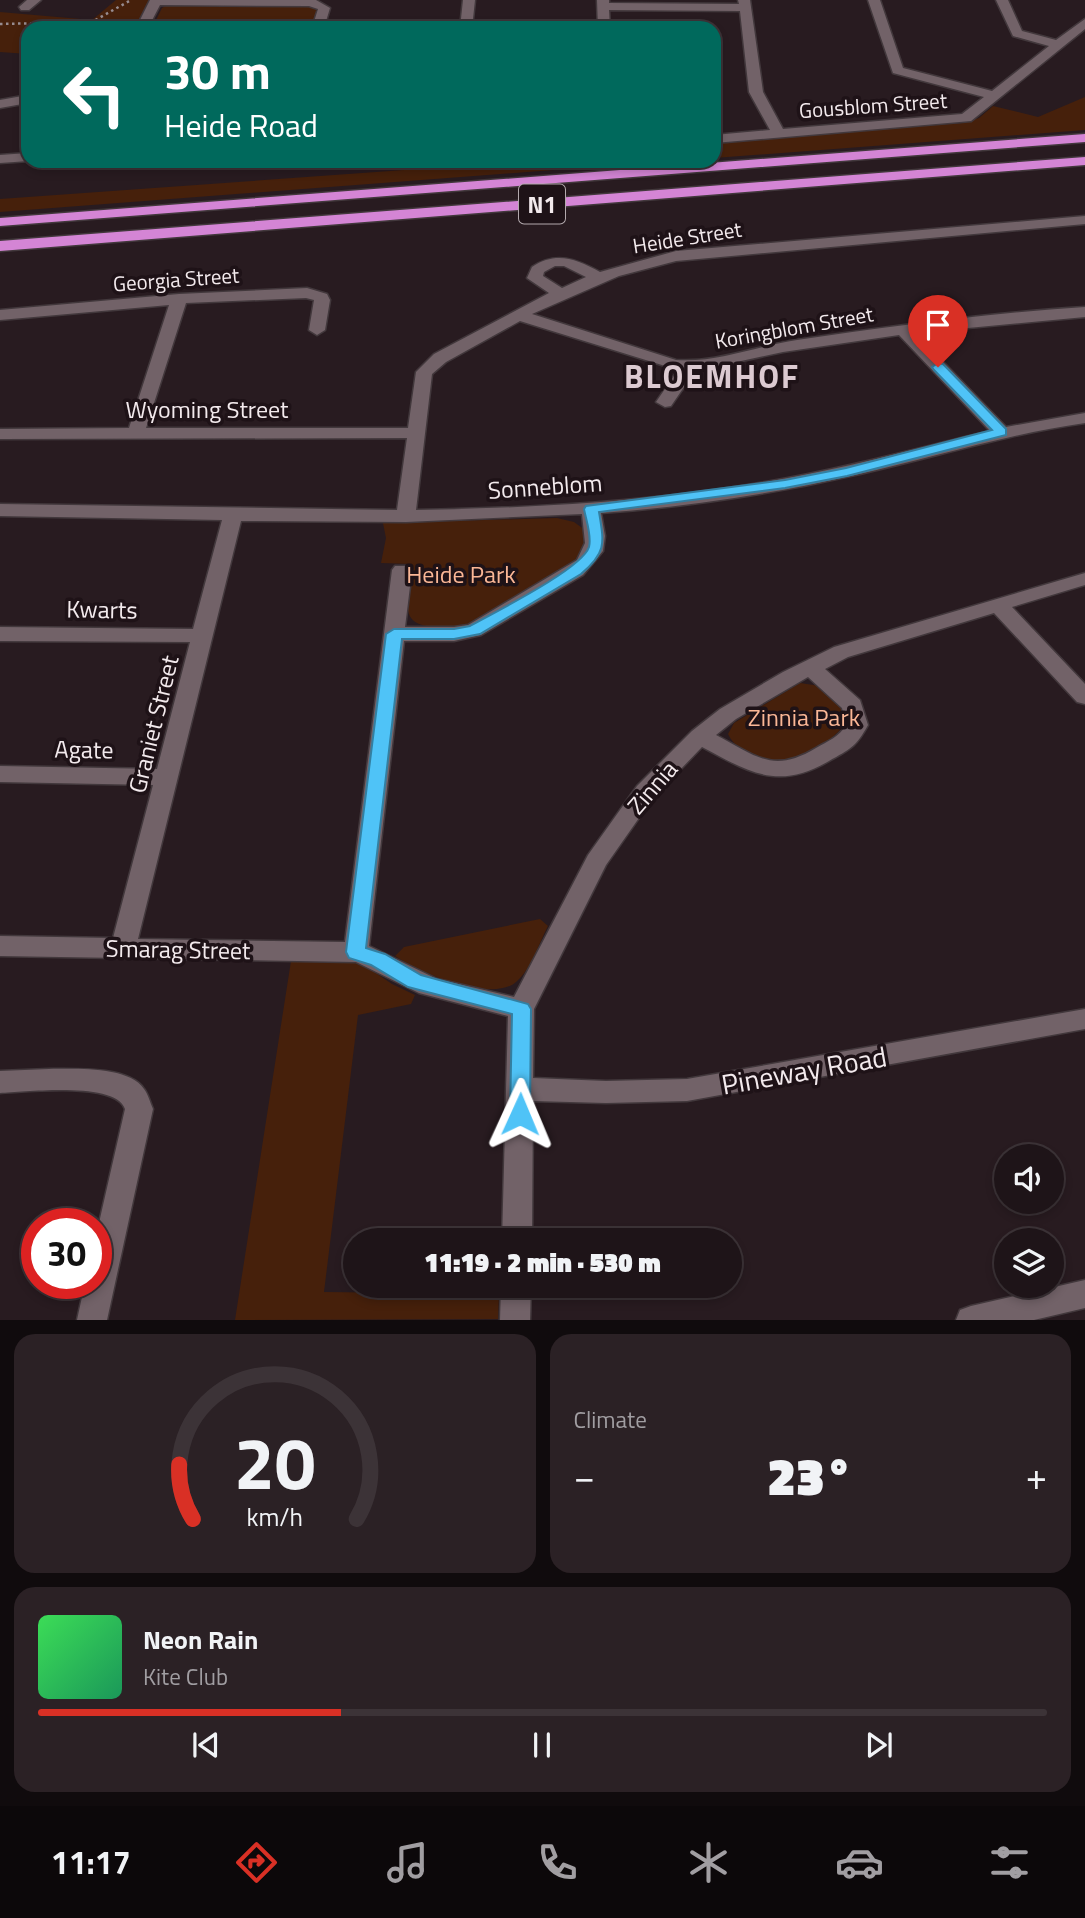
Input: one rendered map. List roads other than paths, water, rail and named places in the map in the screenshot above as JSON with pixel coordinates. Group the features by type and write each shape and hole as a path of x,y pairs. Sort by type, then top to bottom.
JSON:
{"highway":[{"name":"N1","path":"721,166 1085,138"},
{"name":"N1","path":"0,246 1085,161"},
{"name":"N1","path":"0,221 699,168"}],"street":[{"path":"145,21 155,0 311,2 324,8 320,21"},
{"path":"467,21 469,0"},
{"path":"874,0 895,69 996,96"},
{"path":"1002,0 1017,33 1059,45"},
{"path":"604,21 603,3 744,4 756,92 779,134"},
{"name":"Gousblom Street","path":"721,138 961,119 970,116 996,96 1085,23"},
{"path":"0,104 21,100"},
{"path":"0,159 21,158"},
{"name":"Heide Street","path":"405,516 422,378 428,367 558,292 650,261 709,252 1085,219"},
{"path":"558,292 535,278 537,270 553,260 570,262 597,277"},
{"name":"Georgia Street","path":"0,315 287,292 321,297 323,304 317,330"},
{"path":"136,433 179,299"},
{"name":"Koringblom Street","path":"519,314 674,365 689,367 779,348 903,330 1031,315 1085,312"},
{"path":"903,330 1001,432"},
{"path":"665,402 689,367"},
{"name":"Sonneblom","path":"0,510 405,516 591,509 719,495 785,484 858,469 1001,432 1085,418"},
{"name":"Wyoming Street","path":"0,434 415,432"},
{"path":"394,634 454,634 474,630 576,571 588,561 596,549 591,509"},
{"name":"Graniet Street","path":"124,948 233,514"},
{"path":"402,570 356,952 378,959 415,982 522,1009"},
{"name":"Zinnia","path":"517,1228 522,1009 608,841 645,792 701,736 728,715 810,667 859,644 1085,579"},
{"path":"997,604 1085,697"},
{"name":"Kwarts","path":"0,634 202,636"},
{"path":"701,736 748,763 777,770 802,767 849,739 857,725 852,705 810,667"},
{"name":"Agate","path":"0,774 167,777"},
{"name":"Smarag Street","path":"0,946 356,952"},
{"name":"Pineway Road","path":"520,1089 606,1092 687,1090 1085,1019"},
{"path":"0,1083 93,1081 117,1083 133,1093 139,1109 92,1320"},
{"path":"971,1320 1085,1294"},
{"path":"515,1320 516,1298"}],"district":[{"name":"BLOEMHOF","path":"712,376"}],"park label":[{"name":"Heide Park","path":"461,574"},
{"name":"Zinnia Park","path":"804,717"}]}
